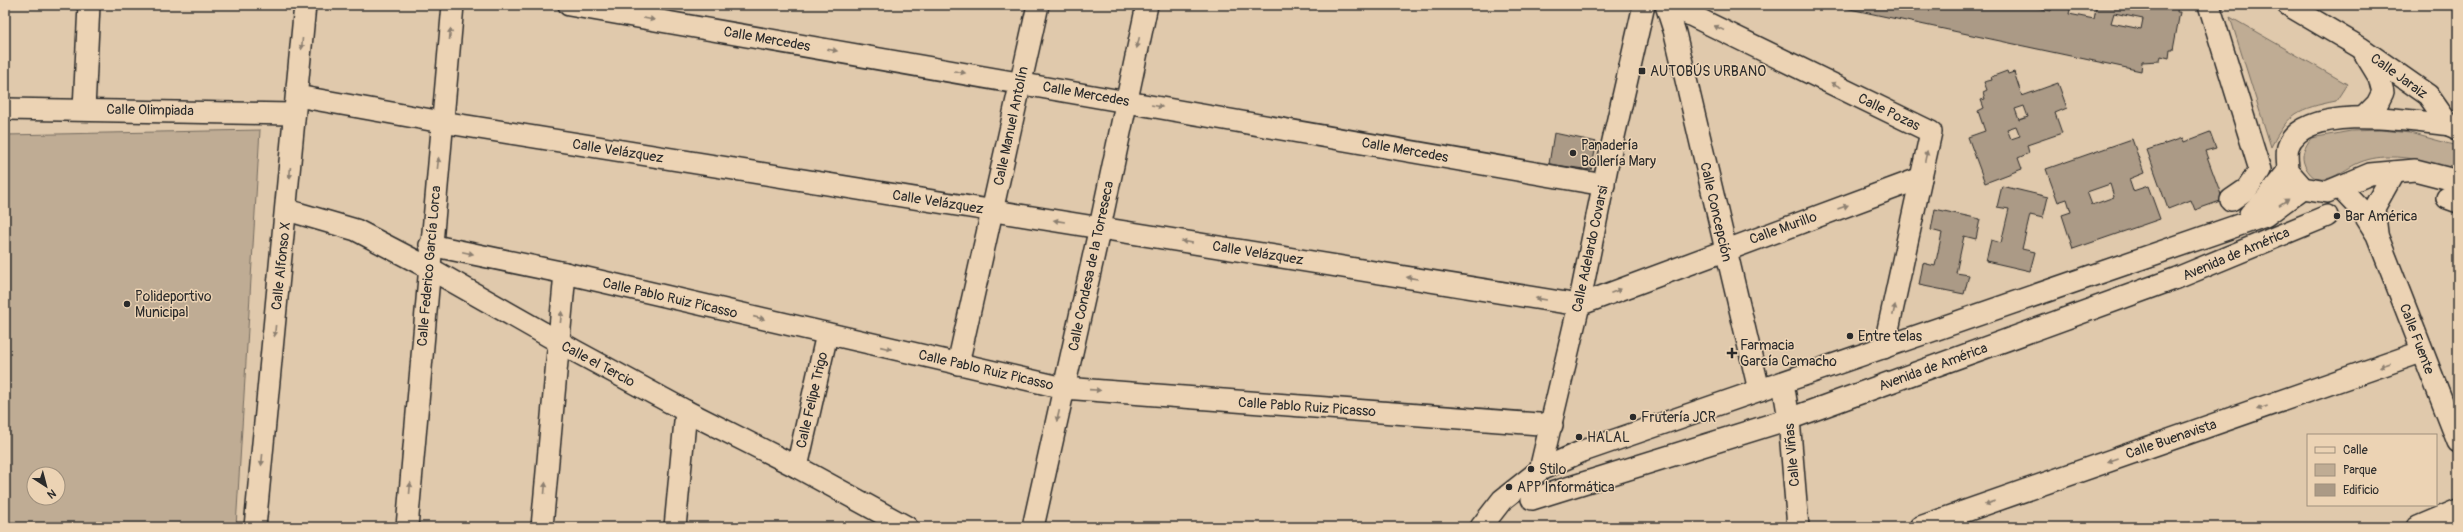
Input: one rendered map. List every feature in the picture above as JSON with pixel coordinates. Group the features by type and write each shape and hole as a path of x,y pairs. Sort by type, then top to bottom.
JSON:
{"street":[{"path":"84,109 89,5"},
{"name":"Calle Alfonso X","path":"255,527 287,210 305,5"},
{"name":"Calle Federico García Lorca","path":"407,527 430,245 453,5"},
{"name":"Calle Manuel Antolín","path":"958,364 1038,5"},
{"name":"Calle Condesa de la Torreseca","path":"1033,527 1100,227 1125,101 1147,5"},
{"name":"Calle Adelardo Covarsi","path":"1540,470 1552,426 1644,5"},
{"name":"Calle Concepción","path":"1666,5 1675,33 1724,250 1758,390"},
{"name":"Calle Pozas","path":"1670,5 1931,132 1884,348"},
{"path":"2209,5 2260,170 2248,189 2231,200"},
{"name":"Calle Jaraiz","path":"2288,5 2361,48 2428,94 2454,127"},
{"name":"Calle Mercedes","path":"582,6 1604,185"},
{"path":"1638,29 1657,23 1666,25 1675,33"},
{"name":"Calle Jaraiz","path":"2361,48 2374,65 2383,92 2377,104 2365,116"},
{"name":"Calle Olimpiada","path":"5,108 84,109 296,105"},
{"name":"Calle Velázquez","path":"296,105 442,122 1579,305"},
{"path":"2238,225 2264,201 2288,171 2288,147 2300,133 2310,126 2327,120 2365,116 2454,127"},
{"path":"2288,171 2302,188 2327,192 2340,188 2370,174 2414,170 2454,194"},
{"name":"Calle Fuente","path":"2377,235 2374,208 2394,172"},
{"name":"Calle Murillo","path":"1579,305 1921,178"},
{"name":"Avenida de América","path":"1483,524 1502,500 1540,470 1583,451 2265,216 2302,188"},
{"name":"Calle Fuente","path":"2340,188 2362,211 2377,235 2421,352 2458,442"},
{"name":"Calle el Tercio","path":"287,210 356,230 429,268 558,342 686,411 797,466 907,527"},
{"name":"Avenida de América","path":"1532,499 1789,419 2177,278 2327,216"},
{"name":"Calle Pablo Ruiz Picasso","path":"430,245 565,273 1064,388 1552,426"},
{"path":"542,527 565,273"},
{"name":"Calle Felipe Trigo","path":"797,466 828,334"},
{"name":"Calle Buenavista","path":"1920,527 2421,352"},
{"name":"Calle Viñas","path":"1783,383 1789,419 1798,527"},
{"path":"675,527 686,411"},
{"path":"2418,527 2458,510"}],"green space":[{"path":"2230,17 2347,84 2336,101 2303,110 2289,119 2277,135 2271,147"},
{"name":"Polideportivo Municipal","path":"260,130 236,527 5,527 5,135"},
{"path":"2381,130 2410,133 2458,146 2458,170 2415,159 2385,157 2364,161 2336,175 2323,179 2316,178 2310,174 2305,166 2303,155 2311,138 2351,131"}],"building":[{"path":"1831,5 2027,5 2051,11 2052,5 2071,5 2069,14 2094,19 2096,9 2078,5 2178,5 2177,12 2180,12 2173,50 2170,50 2169,58 2161,56 2160,61 2142,62 2141,71","holes":["2114,13 2143,19 2141,29 2111,23"]},
{"path":"2007,71 2008,74 2014,72 2022,96 2058,83 2067,108 2055,113 2062,133 2027,145 2029,153 2018,158 2022,169 1985,183 1968,137 1985,131 1978,111 1984,108 1981,100 1985,99 1983,92 1987,90 1984,82 1992,80 1991,77","holes":["2024,106 2028,117 2019,120 2015,109","2016,126 2020,136 2011,139 2007,129"]},
{"path":"2210,132 2216,148 2205,151 2223,200 2195,210 2191,200 2168,209 2147,150 2183,138 2184,142"},
{"name":"Panadería Bollería Mary","path":"1554,133 1597,142 1591,170 1549,164"},
{"path":"2132,139 2144,173 2129,179 2133,191 2148,186 2160,219 2073,249 2062,215 2071,212 2067,199 2058,202 2046,169","holes":["2110,184 2114,197 2092,205 2087,192"]},
{"path":"2002,186 2048,197 2043,218 2030,215 2022,249 2035,252 2030,271 1986,261 1991,240 2001,243 2009,209 1997,207"},
{"path":"1935,209 1980,219 1976,239 1964,236 1956,273 1969,275 1964,294 1919,285 1923,263 1935,266 1942,233 1931,230"}],"place":[{"name":"AUTOBÚS URBANO","path":"1642,71"},
{"name":"Panadería Bollería Mary","path":"1573,153"},
{"name":"Bar América","path":"2337,216"},
{"name":"Polideportivo Municipal","path":"127,304"},
{"name":"Entre telas","path":"1850,336"},
{"name":"Farmacia García Camacho","path":"1732,353"},
{"name":"Frutería JCR","path":"1633,417"},
{"name":"HALAL","path":"1579,437"},
{"name":"Stilo","path":"1531,469"},
{"name":"APP Informática","path":"1509,487"}]}
